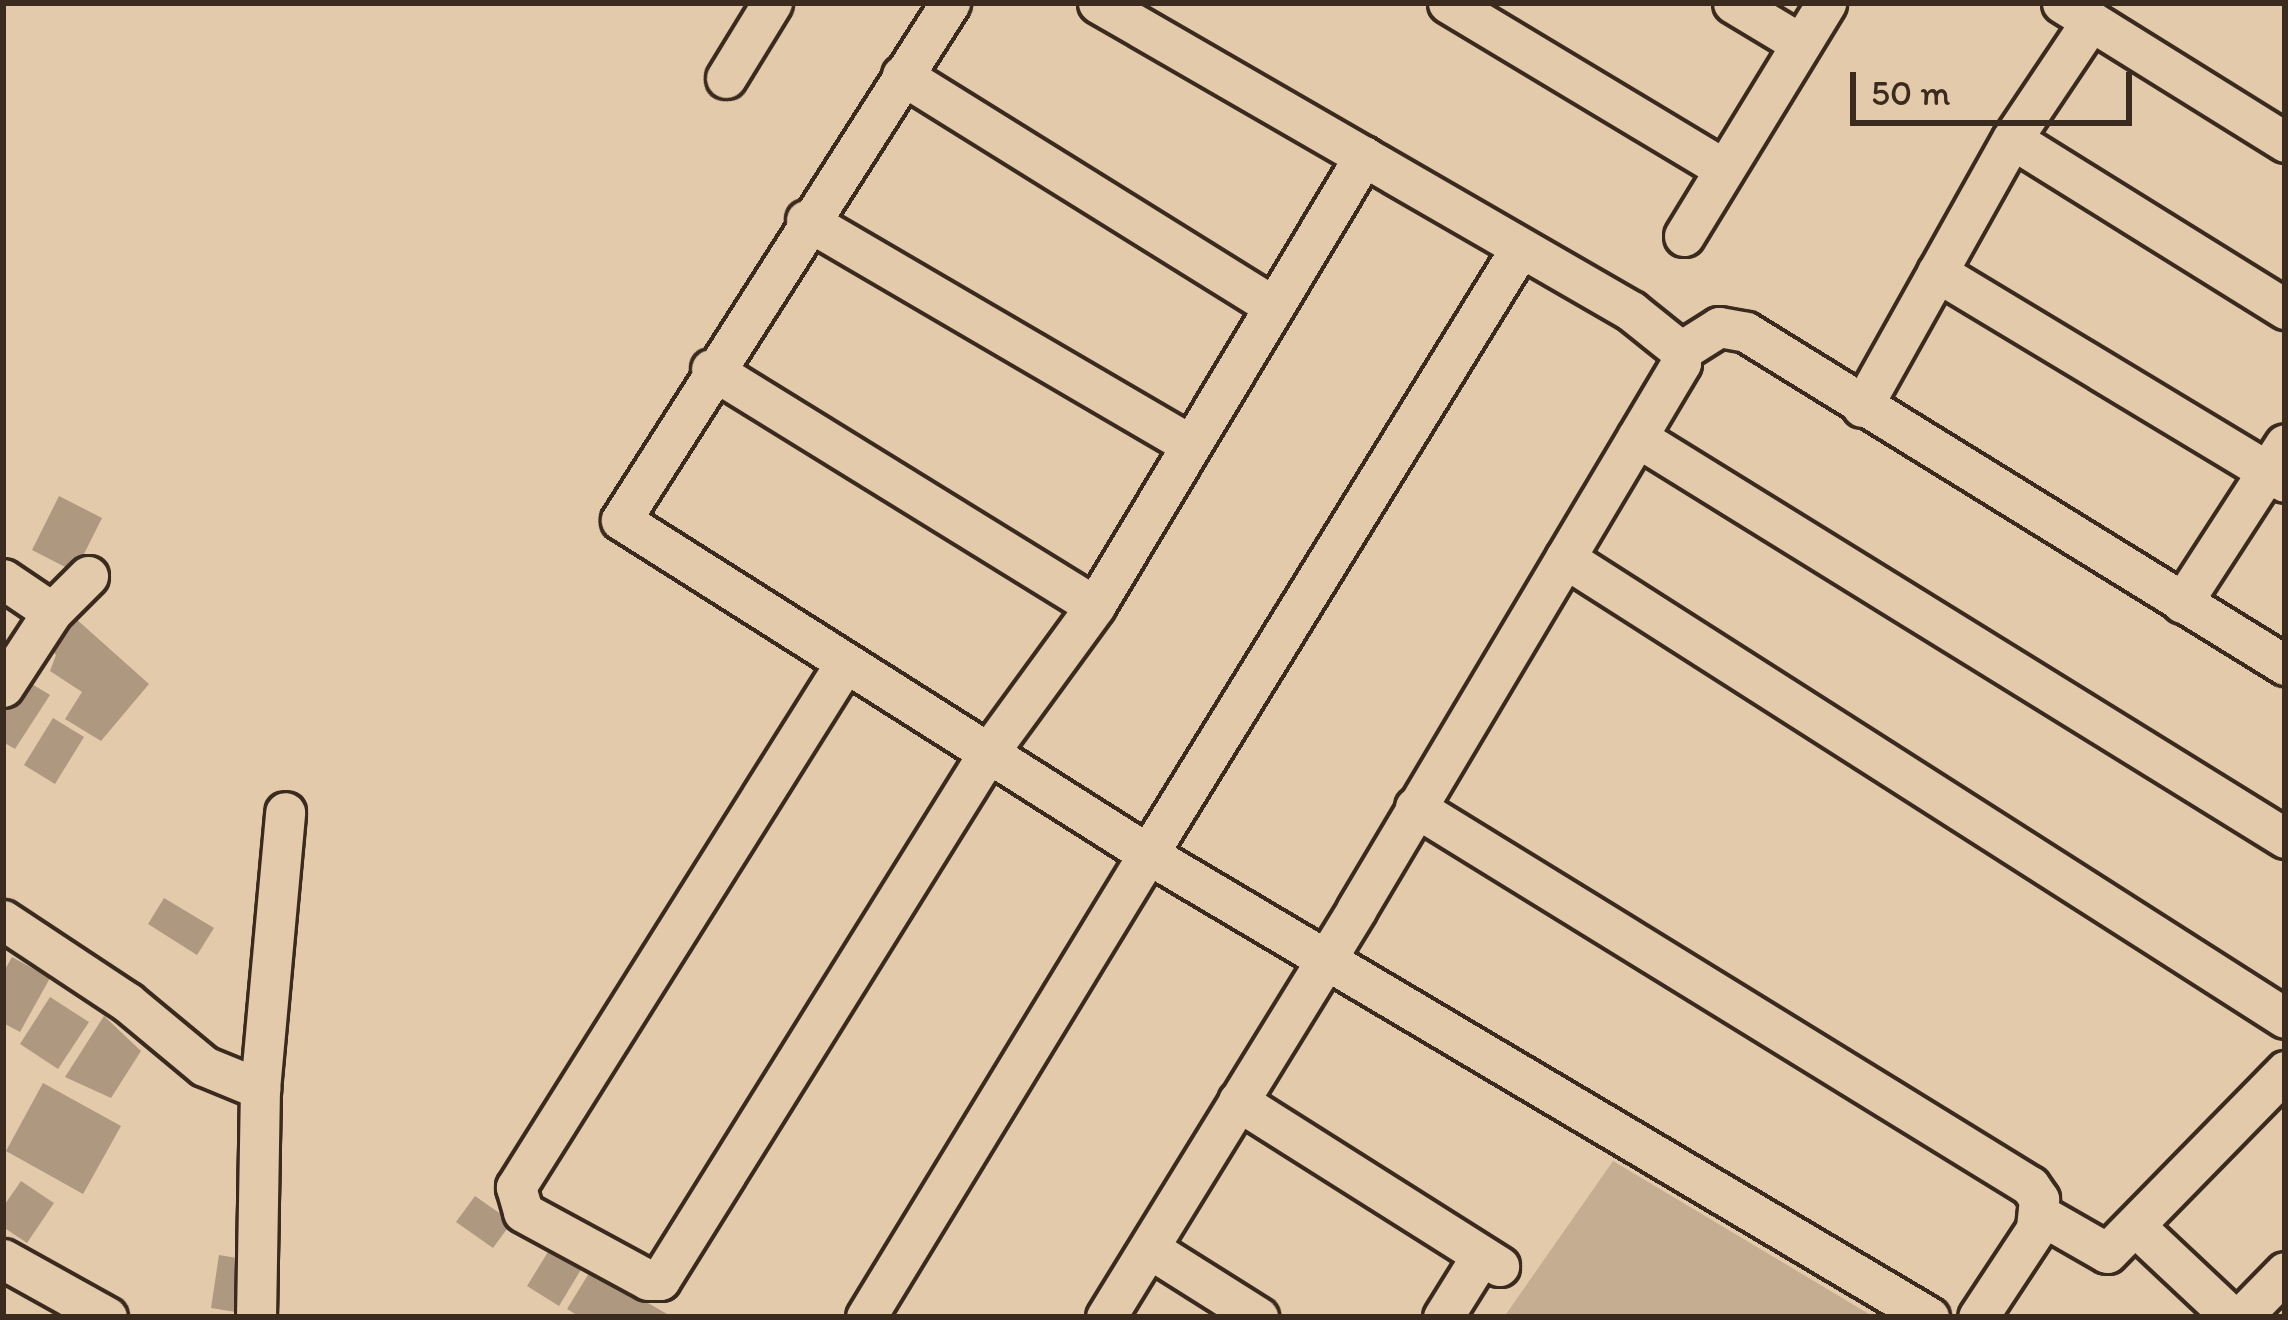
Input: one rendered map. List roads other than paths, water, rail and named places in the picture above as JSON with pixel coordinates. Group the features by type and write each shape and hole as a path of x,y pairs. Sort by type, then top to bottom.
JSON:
{"street":[{"path":"726,78 772,3"},
{"path":"950,3 710,369 621,520 1148,854 1929,1317"},
{"path":"1448,3 1724,169"},
{"path":"1733,3 1801,44"},
{"path":"1684,236 1826,3"},
{"path":"1106,5 1630,311 1681,351"},
{"path":"1862,407 2012,139 2077,12 2285,142"},
{"path":"902,75 1274,307"},
{"path":"2012,139 2285,309"},
{"path":"845,663 539,1142 516,1187 523,1212 660,1280 988,753 1095,605 1187,442 1364,156"},
{"path":"806,220 1187,442"},
{"path":"866,1317 1519,250"},
{"path":"1937,272 2279,466 2182,603"},
{"path":"1106,1317 1637,436 1681,351 1719,327 1746,332 2285,665"},
{"path":"710,369 1095,605"},
{"path":"1637,436 2285,838"},
{"path":"1564,558 2285,1018"},
{"path":"3,687 52,612 88,576"},
{"path":"3,579 52,612"},
{"path":"1415,807 2030,1186 2039,1214 2107,1253 2285,1071"},
{"path":"256,1317 260,1089 285,812"},
{"path":"3,920 127,1002 204,1066 260,1089"},
{"path":"1238,1101 1490,1261 1443,1317"},
{"path":"1978,1317 2039,1214"},
{"path":"2136,1227 2237,1317 2285,1272"},
{"path":"1150,1249 1258,1317"},
{"path":"3,1259 100,1315"}]}
